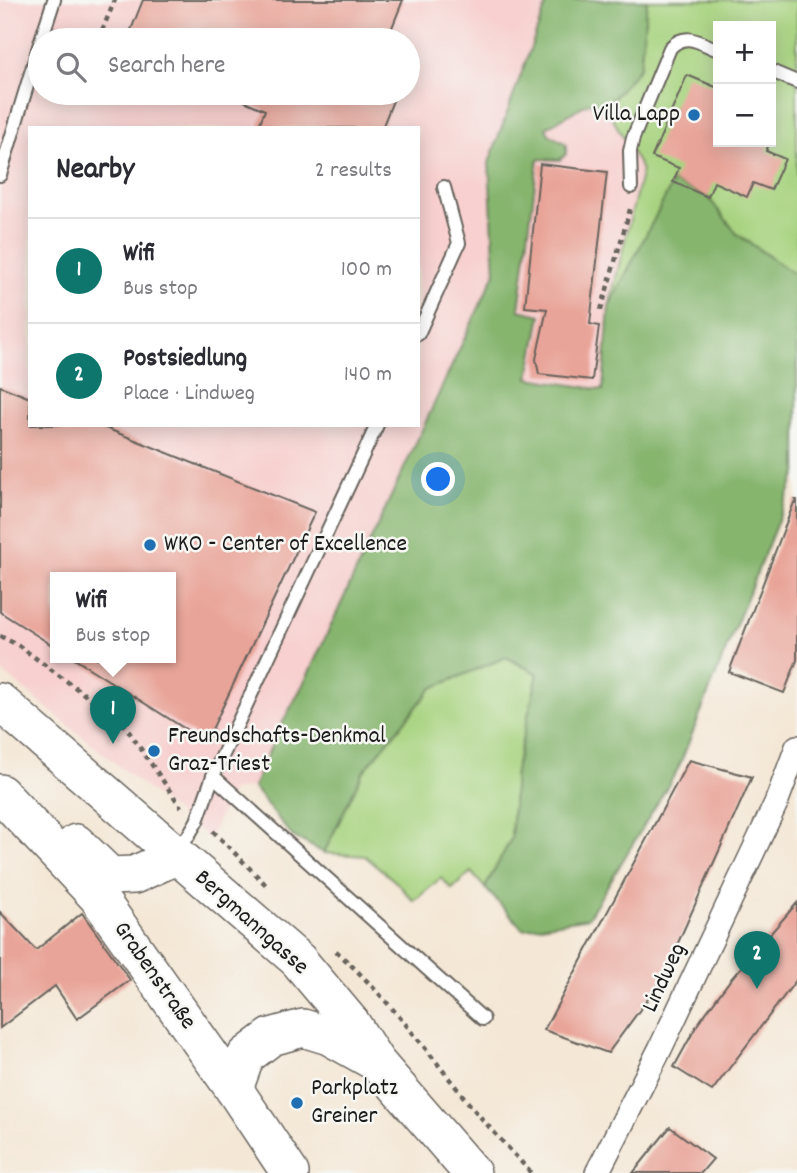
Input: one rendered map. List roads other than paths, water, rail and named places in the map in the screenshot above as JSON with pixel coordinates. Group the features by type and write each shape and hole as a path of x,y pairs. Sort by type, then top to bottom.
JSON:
{"main road":[{"name":"Bergmanngasse","path":"0,702 298,960 351,1023 376,1062 472,1173"},
{"path":"0,777 16,784 110,876 134,875 176,856"},
{"name":"Grabenstraße","path":"0,793 97,896 290,1173"},
{"path":"234,1089 246,1056 271,1037 303,1028 330,1036 376,1062"}],"street":[{"name":"Lindweg","path":"597,1173 666,1037 776,803 797,747"},
{"name":"Lindweg","path":"776,803 797,786"}],"lane":[{"path":"45,28 54,0"},
{"path":"631,187 630,151 633,138 670,48 678,40 688,38 713,48"},
{"path":"776,73 797,82"},
{"path":"0,175 28,84"},
{"path":"420,330 459,243 444,187"},
{"path":"176,856 197,821 213,776 376,427"},
{"path":"213,776 483,1019"}],"place":[{"name":"Villa Lapp","path":"694,115"},
{"name":"WKO - Center of Excellence","path":"150,545"},
{"name":"Wifi","path":"113,744"},
{"name":"Freundschafts-Denkmal Graz-Triest","path":"154,751"},
{"name":"Postsiedlung","path":"757,989"},
{"name":"Parkplatz Greiner","path":"297,1103"}]}
